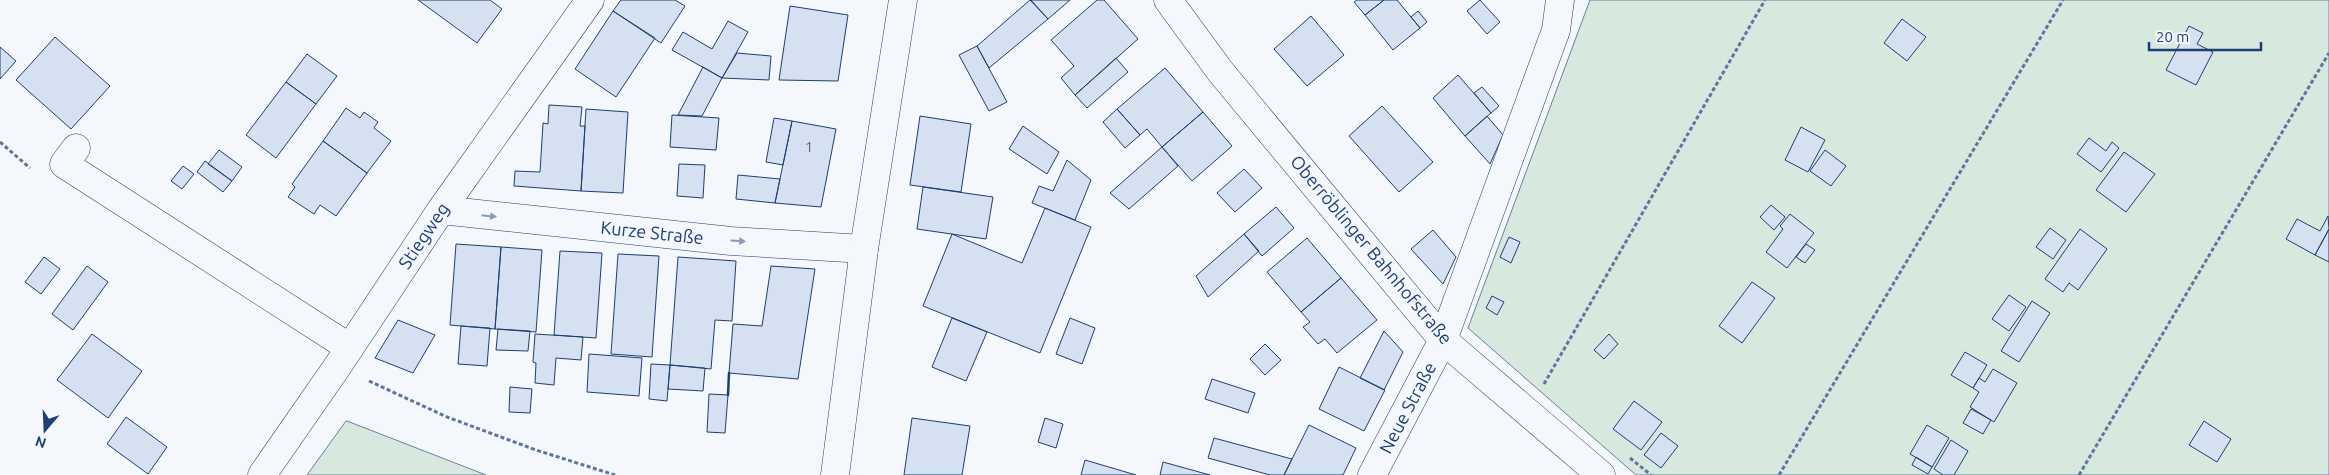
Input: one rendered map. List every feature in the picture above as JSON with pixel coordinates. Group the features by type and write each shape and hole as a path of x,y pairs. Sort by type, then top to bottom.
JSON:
{"street":[{"name":"Stiegweg","path":"262,475 350,348 441,210 590,0"},
{"path":"834,475 864,249 903,0"},
{"name":"Oberröblinger Bahnhofstraße","path":"1168,0 1220,71 1443,340 1601,475"},
{"name":"Neue Straße","path":"1372,475 1443,340 1556,30 1560,0"},
{"path":"76,148 64,164 350,348"},
{"name":"Kurze Straße","path":"441,210 731,241 864,249"}],"path":[{"path":"1528,413 1765,0"},
{"path":"1779,475 2063,0"},
{"path":"2079,475 2329,53"}],"shaded area":[{"path":"1590,0 2329,0 2329,475 1636,475 1468,328"},
{"path":"347,421 486,475 307,475"}],"building":[{"path":"418,0 490,0 502,9 477,43"},
{"path":"621,0 675,0 685,6 661,43 613,11"},
{"path":"1030,0 1048,19 989,68 977,46"},
{"path":"1031,0 1070,0 1048,19"},
{"path":"1097,0 1104,0 1138,39 1075,95 1061,78 1074,66 1051,40"},
{"path":"1357,0 1384,0 1365,15 1354,2"},
{"path":"1384,0 1397,0 1420,28 1393,50 1365,15"},
{"path":"1480,0 1500,22 1487,34 1467,11"},
{"path":"790,6 848,15 838,81 779,80"},
{"path":"613,11 655,38 616,97 575,69"},
{"path":"1418,11 1427,22 1420,28 1411,17"},
{"path":"1311,16 1344,55 1307,86 1274,49"},
{"path":"1902,19 1926,37 1907,61 1884,43"},
{"path":"728,21 748,32 722,78 672,50 683,32 712,49"},
{"path":"2189,26 2203,33 2197,44 2213,52 2196,85 2166,70"},
{"path":"55,37 110,86 71,129 16,80"},
{"path":"977,46 1007,102 989,111 959,55"},
{"path":"0,47 16,61 0,79"},
{"path":"737,53 771,56 769,80 722,78"},
{"path":"307,54 337,76 316,104 286,82"},
{"path":"1116,58 1128,72 1087,108 1075,95"},
{"path":"703,67 722,78 702,116 678,115"},
{"path":"1165,68 1203,112 1162,147 1147,129 1140,135 1117,109"},
{"path":"1458,75 1491,113 1465,136 1433,98"},
{"path":"286,82 316,104 276,158 246,135"},
{"path":"1482,87 1499,106 1491,113 1474,93"},
{"path":"549,105 582,107 580,126 585,126 581,191 514,186 515,171 540,172 543,123 548,124"},
{"path":"1382,106 1433,162 1399,192 1349,136"},
{"path":"346,108 360,118 364,112 378,122 374,128 391,141 367,173 323,141"},
{"path":"586,109 628,112 623,193 581,191"},
{"path":"1117,109 1140,135 1125,148 1103,122"},
{"path":"1203,112 1232,146 1192,181 1162,147"},
{"path":"672,115 719,118 716,150 670,147"},
{"path":"920,116 971,124 961,192 910,185"},
{"path":"1487,116 1503,135 1490,164 1465,136"},
{"path":"774,118 792,121 783,165 766,162"},
{"path":"792,121 836,129 821,207 775,203"},
{"path":"1023,126 1059,152 1047,174 1009,149"},
{"path":"1801,127 1825,140 1808,172 1785,160"},
{"path":"2089,138 2106,151 2112,142 2119,148 2101,172 2077,154"},
{"path":"323,141 367,173 336,216 320,205 314,214 288,197 295,187 292,184"},
{"path":"1162,147 1178,166 1129,209 1110,193"},
{"path":"219,150 242,167 232,181 208,164"},
{"path":"1825,150 1846,166 1831,186 1810,171"},
{"path":"2124,152 2155,174 2126,212 2096,190"},
{"path":"1067,160 1091,180 1075,220 1032,203 1039,186 1053,191"},
{"path":"205,161 232,181 223,192 197,172"},
{"path":"679,164 705,165 703,198 677,196"},
{"path":"183,166 194,174 182,189 171,181"},
{"path":"1244,169 1262,188 1235,212 1217,193"},
{"path":"738,175 780,179 775,203 736,199"},
{"path":"923,187 993,197 986,239 917,229"},
{"path":"1771,205 1785,217 1774,230 1760,217"},
{"path":"1276,207 1294,228 1262,256 1244,234"},
{"path":"1045,208 1091,227 1040,353 923,306 952,234 1022,263"},
{"path":"1790,214 1814,233 1787,268 1766,252 1783,229 1780,226"},
{"path":"2328,216 2329,229 2315,255 2286,239 2297,219 2320,231"},
{"path":"2050,228 2066,240 2053,259 2036,247"},
{"path":"2080,229 2107,249 2078,290 2069,283 2063,292 2045,279"},
{"path":"2329,229 2329,262 2315,255"},
{"path":"1433,230 1456,257 1443,284 1411,249"},
{"path":"1244,234 1259,251 1208,297 1196,276"},
{"path":"1509,237 1520,242 1511,263 1500,257"},
{"path":"1307,238 1341,278 1301,312 1267,272"},
{"path":"456,244 501,247 495,329 450,325"},
{"path":"1806,244 1815,250 1805,263 1796,257"},
{"path":"501,247 542,250 536,332 495,329"},
{"path":"560,251 602,253 596,338 554,335"},
{"path":"618,254 659,256 652,357 611,354"},
{"path":"44,257 60,269 41,294 25,282"},
{"path":"678,257 736,261 732,321 715,320 711,369 670,365"},
{"path":"87,266 108,282 73,330 52,314"},
{"path":"771,266 815,269 798,379 729,373 733,324 762,326"},
{"path":"1341,278 1377,320 1337,353 1325,339 1318,344 1303,327 1310,322 1301,312"},
{"path":"1752,282 1775,298 1742,343 1719,326"},
{"path":"2009,295 2026,307 2009,331 1992,319"},
{"path":"1492,296 1504,302 1497,315 1486,308"},
{"path":"2032,301 2050,313 2019,362 2001,351"},
{"path":"952,318 987,332 966,381 932,367"},
{"path":"1070,318 1095,328 1082,364 1056,354"},
{"path":"398,320 435,335 413,373 375,358"},
{"path":"461,326 490,328 487,366 458,364"},
{"path":"498,329 530,331 528,351 496,350"},
{"path":"1384,331 1403,352 1384,390 1360,378"},
{"path":"92,334 142,371 108,418 57,380"},
{"path":"535,334 583,337 581,360 556,358 554,385 535,383 536,363 533,362"},
{"path":"1609,334 1618,344 1604,359 1594,350"},
{"path":"1265,344 1281,360 1265,375 1250,359"},
{"path":"1965,352 1987,365 1973,388 1951,375"},
{"path":"589,354 642,358 639,396 587,392"},
{"path":"651,364 670,365 667,401 649,399"},
{"path":"670,365 705,368 703,391 668,389"},
{"path":"1339,367 1385,390 1364,431 1319,409"},
{"path":"1993,369 2017,383 1994,422 1970,407 1979,392 1973,388 1979,378 1985,382"},
{"path":"1212,379 1255,393 1248,413 1205,399"},
{"path":"510,387 532,389 530,413 509,412"},
{"path":"709,394 728,395 725,433 707,432"},
{"path":"1634,401 1662,422 1641,450 1613,429"},
{"path":"1971,409 1991,420 1983,434 1963,423"},
{"path":"126,417 167,447 148,474 107,444"},
{"path":"912,418 970,426 962,475 904,475"},
{"path":"1045,418 1063,424 1056,448 1038,442"},
{"path":"2204,421 2231,439 2217,462 2189,445"},
{"path":"1309,425 1356,448 1343,475 1284,475"},
{"path":"1927,425 1949,438 1932,467 1910,454"},
{"path":"1661,433 1678,446 1661,468 1644,455"},
{"path":"1214,438 1292,459 1284,475 1270,475 1208,458"},
{"path":"1951,440 1968,451 1954,475 1943,475 1934,469"},
{"path":"1916,457 1932,467 1928,474 1912,465"},
{"path":"1085,460 1136,475 1081,475"},
{"path":"1163,462 1210,475 1160,475"}],"wall":[{"path":"728,395 729,373"}]}
